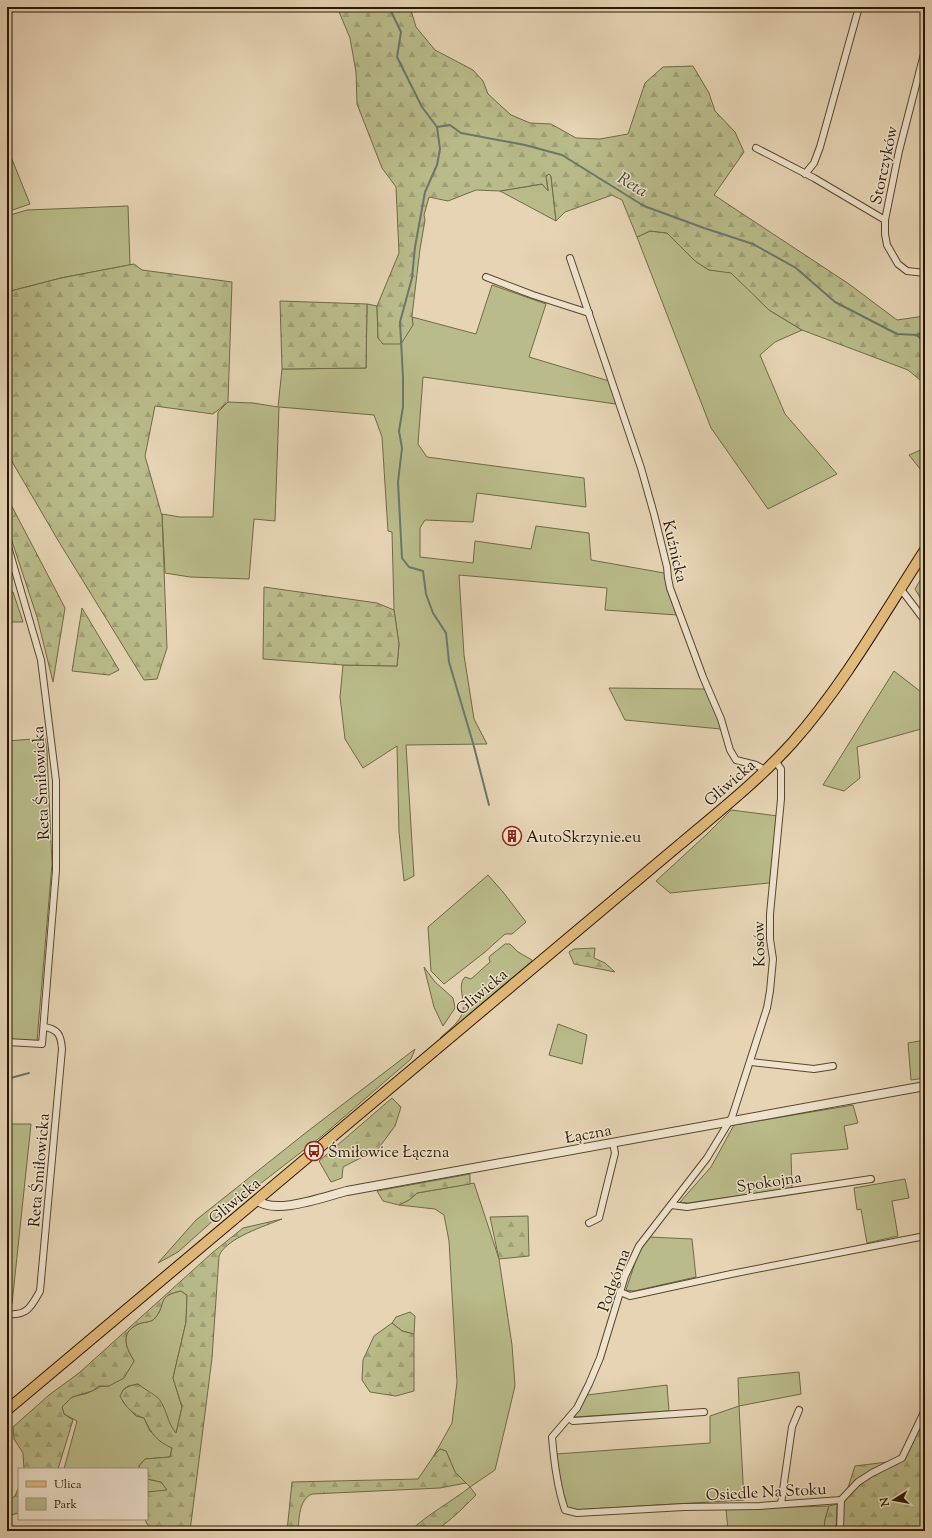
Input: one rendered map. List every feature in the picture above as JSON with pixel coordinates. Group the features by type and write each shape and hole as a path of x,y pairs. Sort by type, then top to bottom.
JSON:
{"main road":[{"name":"Gliwicka","path":"7,1410 678,846 775,761 831,694 925,550"}],"street":[{"path":"806,174 814,163 820,147 859,7"},
{"name":"Storczyków","path":"756,148 806,174 872,211 885,220 899,150 925,50"},
{"path":"885,220 887,245 898,264 908,271 925,273"},
{"name":"Kuźnicka","path":"570,258 643,476 667,567 670,588 703,677 721,719 730,750 736,760 756,765 765,770"},
{"path":"486,277 533,295 589,313"},
{"name":"Reta Śmiłowicka","path":"7,543 41,660 56,781 56,870 42,1044 7,1042"},
{"path":"900,588 925,621"},
{"name":"Kosów","path":"729,1122 751,1062 767,1008 770,991 773,959 770,939 770,914 780,825 782,780 781,769 775,761"},
{"name":"Reta Śmiłowicka","path":"7,1314 17,1315 25,1312 32,1306 40,1291 41,1284 62,1049 61,1040 58,1034 53,1028 44,1027"},
{"path":"751,1062 814,1069 833,1066"},
{"name":"Łączna","path":"257,1200 267,1205 288,1205 347,1191 925,1086"},
{"name":"Podgórna","path":"565,1510 558,1485 552,1437 577,1408 600,1358 625,1276 639,1246 707,1158 729,1122"},
{"path":"589,1223 599,1218 615,1153 613,1143"},
{"name":"Spokojna","path":"671,1205 687,1207 871,1179"},
{"path":"620,1292 630,1296 731,1274 925,1236"},
{"path":"781,1504 792,1427 799,1410"},
{"name":"Osiedle Na Stoku","path":"565,1510 577,1513 841,1500 858,1482 902,1458 925,1410"},
{"path":"569,1418 573,1420 704,1412"},
{"path":"840,1531 841,1500"}],"green space":[{"path":"337,7 410,7 416,27 435,50 473,70 483,81 488,94 511,115 530,123 551,124 576,138 600,139 628,134 645,83 663,67 693,66 709,93 715,111 735,132 744,152 714,195 849,284 897,320 925,316 925,384 908,370 802,330 769,310 731,273 709,270 695,261 667,233 650,231 637,237 622,200 612,195 565,212 556,221 551,176 549,174 546,176 548,191 542,184 500,191 476,190 448,201 429,197 424,215 425,220 412,316 413,325 401,344 383,344 378,338 377,306 399,253 396,187 382,168 357,104 356,72 350,38"},
{"path":"7,147 30,204 7,212"},
{"path":"549,174 551,176 556,221 500,191 542,184 548,190 546,176"},
{"path":"128,206 130,265 61,278 7,292 7,216 27,210"},
{"path":"650,231 667,233 695,261 709,270 731,272 769,310 802,330 775,342 760,355 785,414 837,474 768,509 711,428 637,237"},
{"path":"134,264 142,270 232,282 228,402 213,414 155,406 145,456 162,516 167,648 157,679 144,680 59,542 7,453 7,292 61,278"},
{"path":"492,285 546,304 529,357 609,381 616,404 423,377 418,444 427,457 584,478 586,507 477,493 473,522 425,520 420,528 420,557 473,563 475,541 531,549 536,526 589,533 591,560 664,573 677,615 605,610 607,588 459,575 464,655 474,719 487,744 406,745 414,876 404,881 399,832 397,746 363,768 345,739 340,697 343,665 397,666 399,644 394,610 392,532 388,531 382,437 374,415 279,407 275,521 254,519 249,579 190,577 165,573 162,514 180,517 213,517 218,412 228,402 253,403 278,407 282,369 366,368 367,304 377,306 378,338 413,325 412,317 476,334"},
{"path":"280,301 367,304 366,368 282,369"},
{"path":"925,448 925,475 909,455"},
{"path":"7,497 65,608 53,682 37,617 7,526"},
{"path":"925,572 925,603 923,603 915,589"},
{"path":"264,587 377,603 394,610 399,644 397,666 343,665 263,659"},
{"path":"7,592 13,592 23,622 7,622"},
{"path":"82,608 119,670 109,675 72,671"},
{"path":"894,671 925,695 925,721 921,729 857,747 860,778 844,791 823,785"},
{"path":"609,688 705,689 719,720 721,729 625,720"},
{"path":"45,738 47,750 52,864 37,1041 7,1039 7,741"},
{"path":"731,810 778,816 775,879 769,883 670,893 656,881 706,835"},
{"path":"488,875 526,922 512,934 505,934 485,952 444,984 431,971 428,927"},
{"path":"505,944 510,944 518,952 532,961 440,1038 455,1024 462,1014 462,981 465,977 471,979 490,962 490,956"},
{"path":"595,948 594,958 605,963 615,972 574,964 569,952 574,949"},
{"path":"424,967 435,982 453,998 455,1008 443,1026 434,1007"},
{"path":"558,1024 587,1035 582,1064 549,1055"},
{"path":"925,1040 925,1078 911,1080 908,1043"},
{"path":"415,1049 411,1059 322,1136 216,1218 178,1252 158,1263 196,1220 308,1131"},
{"path":"392,1098 401,1107 395,1126 378,1149 343,1167 342,1178 331,1182 319,1161"},
{"path":"853,1105 858,1123 844,1126 848,1149 791,1154 792,1188 688,1203 680,1202 711,1167 734,1125"},
{"path":"10,1124 31,1124 12,1304 7,1304 7,1126"},
{"path":"470,1174 470,1184 417,1193 409,1200 399,1205 383,1201 377,1191"},
{"path":"905,1179 909,1198 892,1201 898,1236 867,1243 861,1209 857,1210 854,1188"},
{"path":"474,1183 499,1259 512,1345 515,1386 495,1470 470,1487 455,1472 446,1451 440,1449 433,1457 452,1423 457,1382 449,1241 444,1215 435,1209 399,1205 409,1200 417,1193"},
{"path":"528,1216 529,1256 499,1259 490,1217"},
{"path":"282,1219 238,1238 229,1244 219,1256 212,1358 190,1531 156,1531 147,1524 145,1520 148,1520 148,1492 167,1490 161,1482 148,1479 148,1468 140,1468 139,1466 145,1459 170,1457 172,1448 158,1440 152,1433 144,1418 136,1415 130,1410 120,1396 127,1387 138,1384 159,1399 176,1433 182,1407 173,1378 186,1322 187,1295 181,1291 168,1295 165,1298 159,1313 154,1319 134,1326 127,1334 126,1344 134,1361 124,1378 109,1386 99,1386 92,1391 72,1397 62,1407 64,1414 73,1420 58,1468 24,1468 23,1453 14,1439 13,1427 49,1395 79,1373 212,1253 243,1228"},
{"path":"649,1237 692,1239 696,1277 634,1291 626,1290 641,1245"},
{"path":"181,1291 187,1295 186,1322 173,1378 182,1407 176,1434 168,1423 165,1411 148,1392 138,1384 128,1386 123,1390 123,1402 136,1416 144,1418 150,1431 172,1448 170,1457 145,1459 139,1466 140,1468 64,1468 77,1421 64,1414 62,1407 69,1399 73,1397 101,1387 109,1386 129,1368 134,1361 126,1344 127,1334 134,1326 154,1319 165,1298 173,1293"},
{"path":"410,1312 415,1316 414,1334 402,1331 392,1323 396,1317"},
{"path":"392,1323 402,1331 414,1334 414,1391 396,1396 370,1392 362,1380 363,1360 374,1336"},
{"path":"799,1372 801,1394 739,1406 738,1378"},
{"path":"667,1385 669,1411 574,1417 587,1395"},
{"path":"739,1406 744,1500 572,1510 565,1505 556,1454 710,1443 710,1416"},
{"path":"925,1407 925,1531 843,1531 841,1509 855,1466 904,1460 922,1411"},
{"path":"440,1449 446,1451 455,1472 466,1483 440,1488 312,1494 304,1500 300,1510 298,1531 287,1531 292,1482 418,1479"},
{"path":"148,1479 161,1482 168,1491 148,1492"},
{"path":"470,1487 476,1495 455,1516 442,1526 432,1531 410,1531 424,1519"},
{"path":"18,1488 18,1513 7,1516 8,1501 15,1496"},
{"path":"837,1504 836,1531 824,1531 829,1506"},
{"path":"829,1506 824,1531 728,1531 726,1509"}],"waterway":[{"path":"389,7 401,32 397,57 422,107 437,127 440,149 437,165 425,192 415,247 412,278 400,322 403,407 399,431 402,448 398,482 402,558 409,567 423,571 426,594 433,613 446,633 449,662 473,743 489,805"},
{"name":"Reta","path":"437,127 450,125 461,133 525,145 562,155 644,206 753,244 796,268 835,302 897,334 917,335 925,343"},
{"name":"Reta","path":"917,335 925,332"},
{"path":"7,1079 29,1073"}],"place":[{"name":"AutoSkrzynie.eu","path":"512,836"},
{"name":"Śmiłowice Łączna","path":"314,1151"}]}
